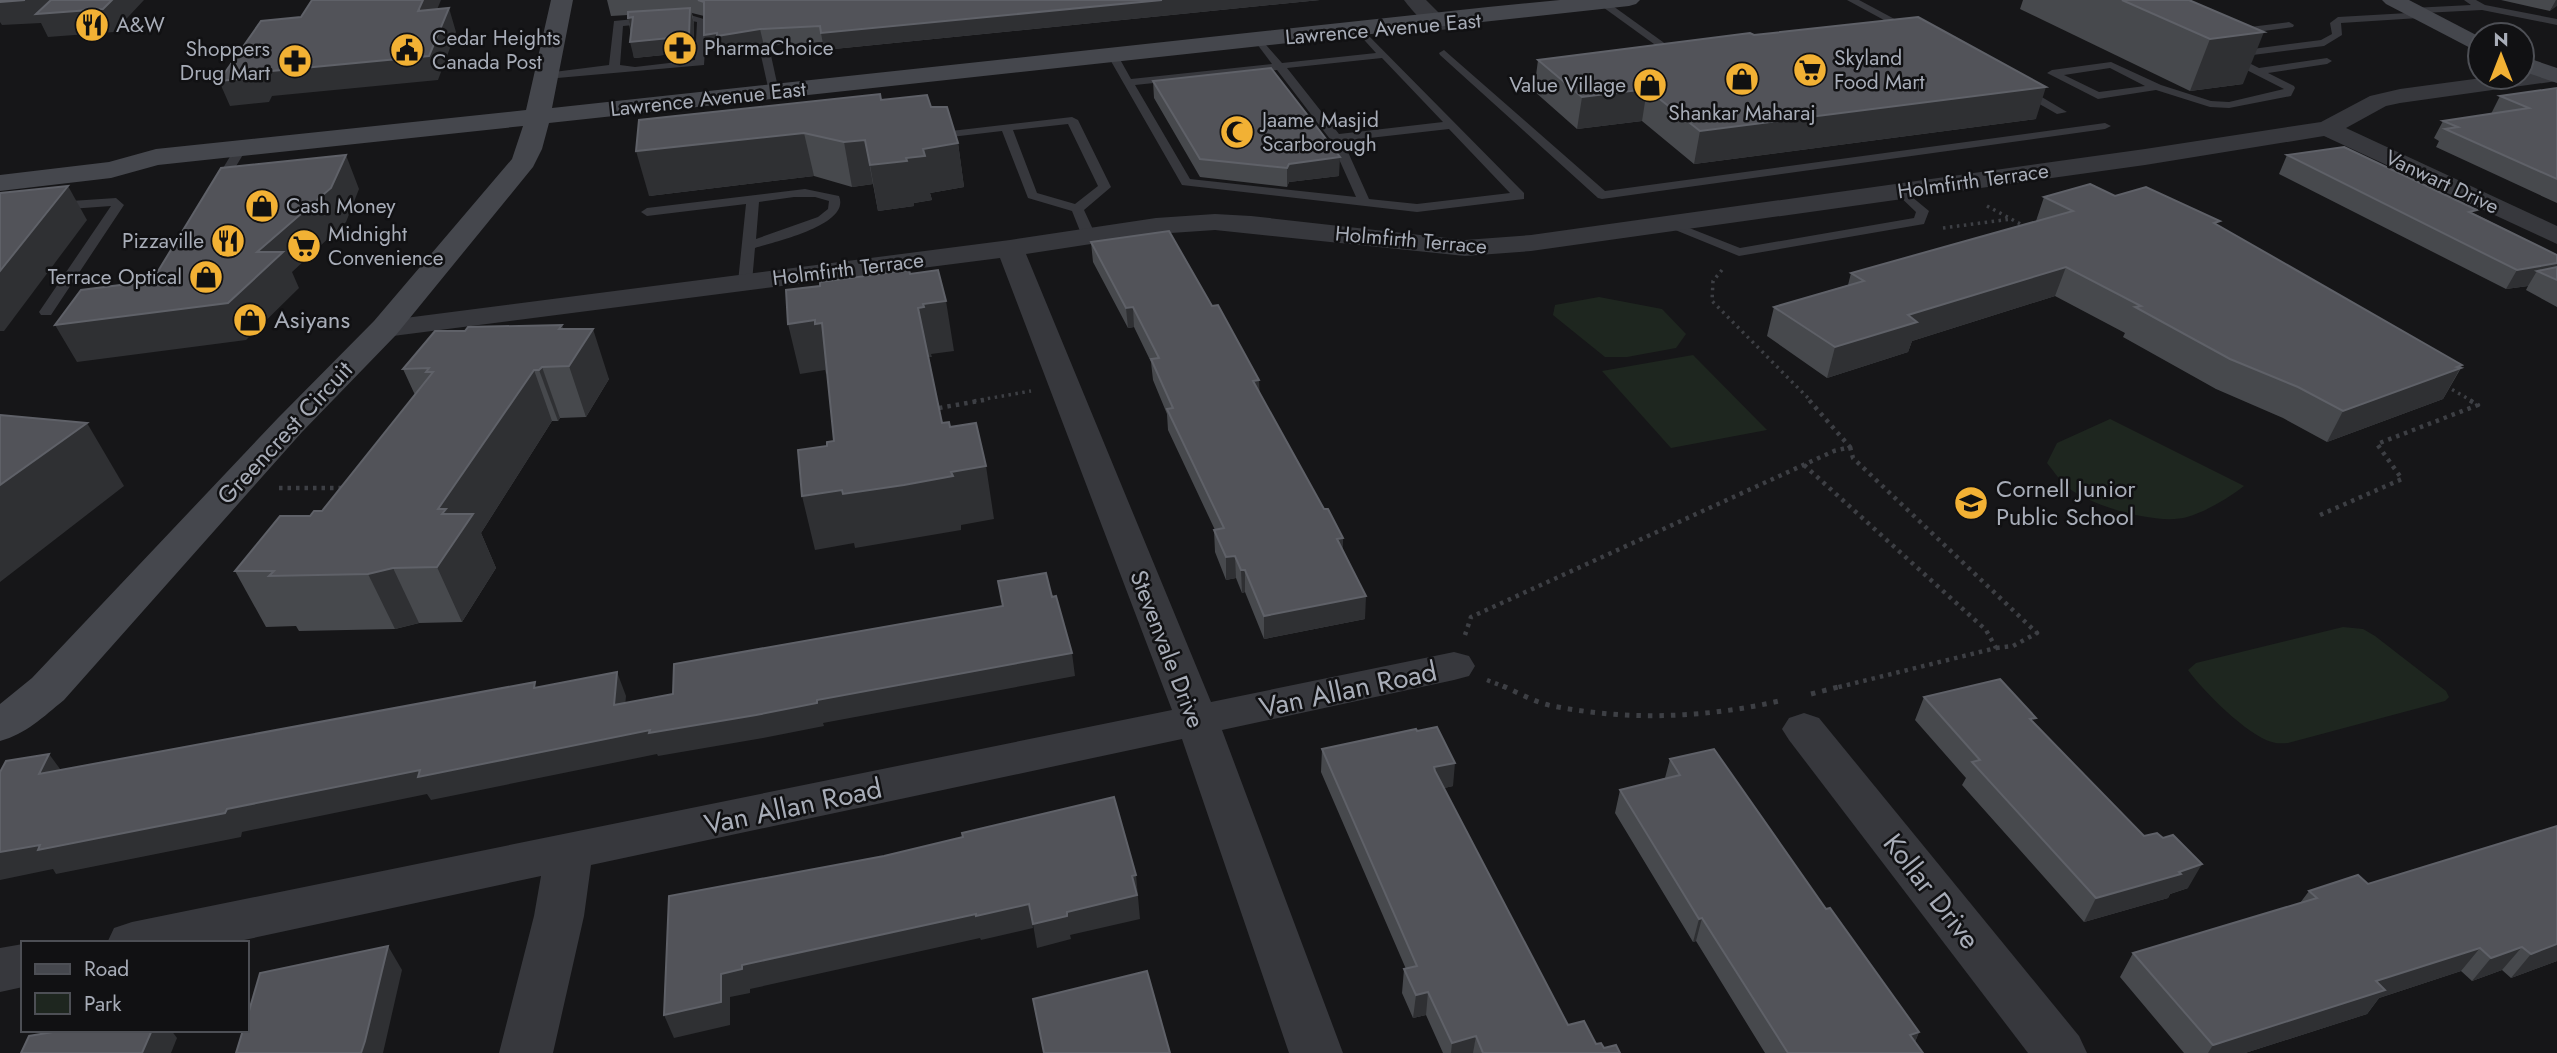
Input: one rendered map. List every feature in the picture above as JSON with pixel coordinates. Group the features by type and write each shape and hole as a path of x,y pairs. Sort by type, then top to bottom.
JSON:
{"main road":[{"name":"Greencrest Circuit","path":"0,725 48,689 385,328 524,161 539,117 545,76 560,24 562,0"},
{"name":"Lawrence Avenue East","path":"0,183 40,193 156,157 1629,0"},
{"path":"2393,0 2466,39"},
{"name":"Lawrence Avenue East","path":"1259,40 1362,32 1438,22"},
{"path":"2536,68 2556,76"},
{"name":"Lawrence Avenue East","path":"0,161 133,148 156,157"}],"street":[{"path":"1414,0 1438,22"},
{"name":"Holmfirth Terrace","path":"385,328 1010,248 1156,226 1214,222 1432,245 1499,247 1669,225 2326,128 2378,101 2400,96 2556,76"},
{"name":"Vanwart Drive","path":"2326,128 2557,236"},
{"name":"Stevenvale Drive","path":"1010,248 1197,720 1315,1053"},
{"name":"Van Allan Road","path":"142,941 1454,666"},
{"name":"Kollar Drive","path":"1795,708 2060,1053"},
{"path":"526,1053 559,916 569,853"},
{"path":"0,970 21,965"}],"lane":[{"path":"1852,0 1905,29 1925,35"},
{"path":"2469,0 2482,7"},
{"path":"1596,4 1676,55"},
{"path":"2157,87 2098,96 2052,73 2111,65 2157,87 2220,105 2287,94 2290,88 2221,53 2324,43 2337,35 2335,23 2339,20 2482,7 2557,22"},
{"path":"545,76 614,68 635,70 700,63 702,20 687,17 618,23 614,68"},
{"path":"2225,33 2289,25"},
{"path":"1113,56 1186,182 1417,208 1520,196 1362,32"},
{"path":"1259,40 1336,138 1364,202"},
{"path":"765,51 774,92"},
{"path":"1444,53 1602,195 2105,126"},
{"path":"1130,82 1384,55"},
{"path":"2259,71 2327,61"},
{"path":"2015,86 2061,112"},
{"path":"951,134 1072,120 1105,187 1077,209"},
{"path":"1336,138 1451,125"},
{"path":"1006,127 1032,195 1077,209 1090,236"},
{"path":"212,197 241,148"},
{"path":"1669,225 1738,252 1919,221 1923,211 1900,191"},
{"path":"647,212 811,192 835,199 833,214 823,220 749,246"},
{"path":"40,193 116,202 118,205 46,312"},
{"path":"745,282 753,199"}],"path":[{"path":"1950,184 2030,229"},
{"path":"1738,252 1742,259 1719,272 1713,281 1712,301 1801,390 1850,447 1853,458 2037,633 2013,646 1996,648 1795,708 1652,717 1551,706 1454,666 1471,617 1834,451 1850,447"},
{"path":"2320,515 2402,479 2378,444 2478,405 2442,384"},
{"path":"939,408 1064,387"},
{"path":"1804,465 1986,630 1996,648"},
{"path":"233,488 348,488"}],"green space":[{"path":"1599,297 1662,309 1686,334 1676,348 1627,357 1605,357 1553,315 1555,305"},
{"path":"1693,355 1767,430 1671,448 1602,371"},
{"path":"2110,419 2244,486 2209,508 2174,519 2158,519 2122,512 2074,492 2047,463 2057,443"},
{"path":"2343,627 2363,629 2375,636 2446,691 2449,697 2445,701 2288,743 2276,743 2262,738 2239,722 2214,700 2188,670 2196,663"}],"building":[{"path":"51,0 112,0 103,9 36,14"},
{"path":"312,0 423,0 418,11 449,8 429,56 261,72 258,77 219,81 261,21 301,17"},
{"path":"698,0 1162,0 821,33 820,26 760,29 717,36 717,33 704,35 704,2"},
{"path":"2122,0 2189,0 2264,32 2210,39"},
{"path":"690,8 689,36 630,42 633,17 628,18 628,12"},
{"path":"1918,17 2046,87 1700,131 1647,89 1582,97 1538,60 1750,33 1754,35"},
{"name":"Jaame Masjid Scarborough","path":"1271,68 1340,157 1289,164 1287,168 1200,159 1153,81"},
{"path":"2557,88 2557,179 2445,129 2458,127 2443,121 2529,108 2500,96"},
{"path":"880,94 881,100 927,95 931,107 947,107 958,143 923,149 925,156 906,158 907,161 870,165 865,140 844,142 804,133 636,151 639,120"},
{"path":"2344,147 2477,210 2469,212 2557,255 2557,263 2517,270 2287,155"},
{"path":"346,155 331,188 257,252 283,252 228,303 55,325 81,290 152,281 221,168"},
{"path":"2090,184 2115,196 2146,187 2220,221 2214,223 2462,365 2457,367 2461,368 2343,411 2298,387 2230,359 2135,307 2141,306 2066,267 1908,315 1917,322 1835,347 1774,307 1864,281 1851,273 2073,211 2044,197"},
{"path":"68,186 0,271 0,193"},
{"path":"1169,231 1212,306 1218,305 1259,380 1253,381 1324,509 1328,509 1343,538 1337,539 1366,596 1264,616 1245,570 1241,570 1235,556 1226,557 1214,530 1224,528 1167,409 1173,408 1151,359 1159,358 1133,307 1126,308 1091,242"},
{"path":"2557,267 2557,280 2537,271"},
{"path":"909,270 910,274 938,270 946,301 923,304 924,307 918,308 942,423 949,422 950,427 976,423 986,466 951,472 953,476 904,485 843,494 842,490 802,496 798,450 827,446 827,442 834,441 822,323 815,324 815,320 788,324 786,290 820,286 820,282"},
{"path":"562,325 559,329 593,329 569,366 534,370 438,509 446,509 442,514 473,514 437,567 393,568 368,574 269,576 274,571 235,571 280,516 310,516 314,511 322,511 433,372 426,372 429,368 403,369 435,331 465,331 468,327"},
{"path":"0,415 87,423 0,485"},
{"path":"1046,573 1052,597 1056,596 1072,653 817,700 817,703 756,715 649,733 650,730 418,777 420,770 227,809 225,813 38,850 40,845 0,852 0,772 6,761 49,754 39,774 535,682 534,688 617,672 614,705 673,694 674,664 1003,606 998,581"},
{"path":"2000,679 2036,718 2030,719 2144,836 2157,833 2163,838 2173,835 2202,864 2179,872 2181,874 2096,898 1972,762 1980,760 1924,697"},
{"path":"1437,727 1455,763 1434,767 1435,771 1568,1025 1584,1021 1596,1044 1601,1043 1604,1048 1616,1045 1620,1053 1483,1053 1476,1036 1452,1043 1428,992 1416,995 1404,969 1417,966 1322,749"},
{"path":"1714,749 1826,909 1830,908 1919,1032 1910,1035 1923,1053 1788,1053 1702,918 1699,919 1620,790 1680,775 1670,759"},
{"path":"1114,797 1136,875 1132,876 1137,895 1067,912 1067,916 1033,924 1029,904 742,965 742,969 721,974 721,1002 664,1015 669,896 884,856 963,837 962,833"},
{"path":"2557,826 2557,944 2531,954 2522,947 2491,958 2480,948 2376,981 2385,990 2213,1045 2133,953 2317,898 2309,891 2358,875 2368,884"},
{"path":"388,946 361,1053 236,1053 242,1032 248,1032 248,1015 260,973"},
{"path":"1147,971 1170,1053 1044,1053 1033,999"},
{"path":"53,1032 151,1032 142,1053 21,1053 29,1036"}],"place":[{"name":"A&W","path":"92,25"},
{"name":"PharmaChoice","path":"680,48"},
{"name":"Cedar Heights Canada Post","path":"407,50"},
{"name":"Shoppers Drug Mart","path":"295,61"},
{"name":"Skyland Food Mart","path":"1810,70"},
{"name":"Shankar Maharaj","path":"1742,79"},
{"name":"Value Village","path":"1650,85"},
{"name":"Jaame Masjid Scarborough","path":"1237,132"},
{"name":"Cash Money","path":"262,206"},
{"name":"Pizzaville","path":"228,241"},
{"name":"Midnight Convenience","path":"304,246"},
{"name":"Terrace Optical","path":"206,277"},
{"name":"Asiyans","path":"250,320"},
{"name":"Cornell Junior Public School","path":"1971,503"}]}
